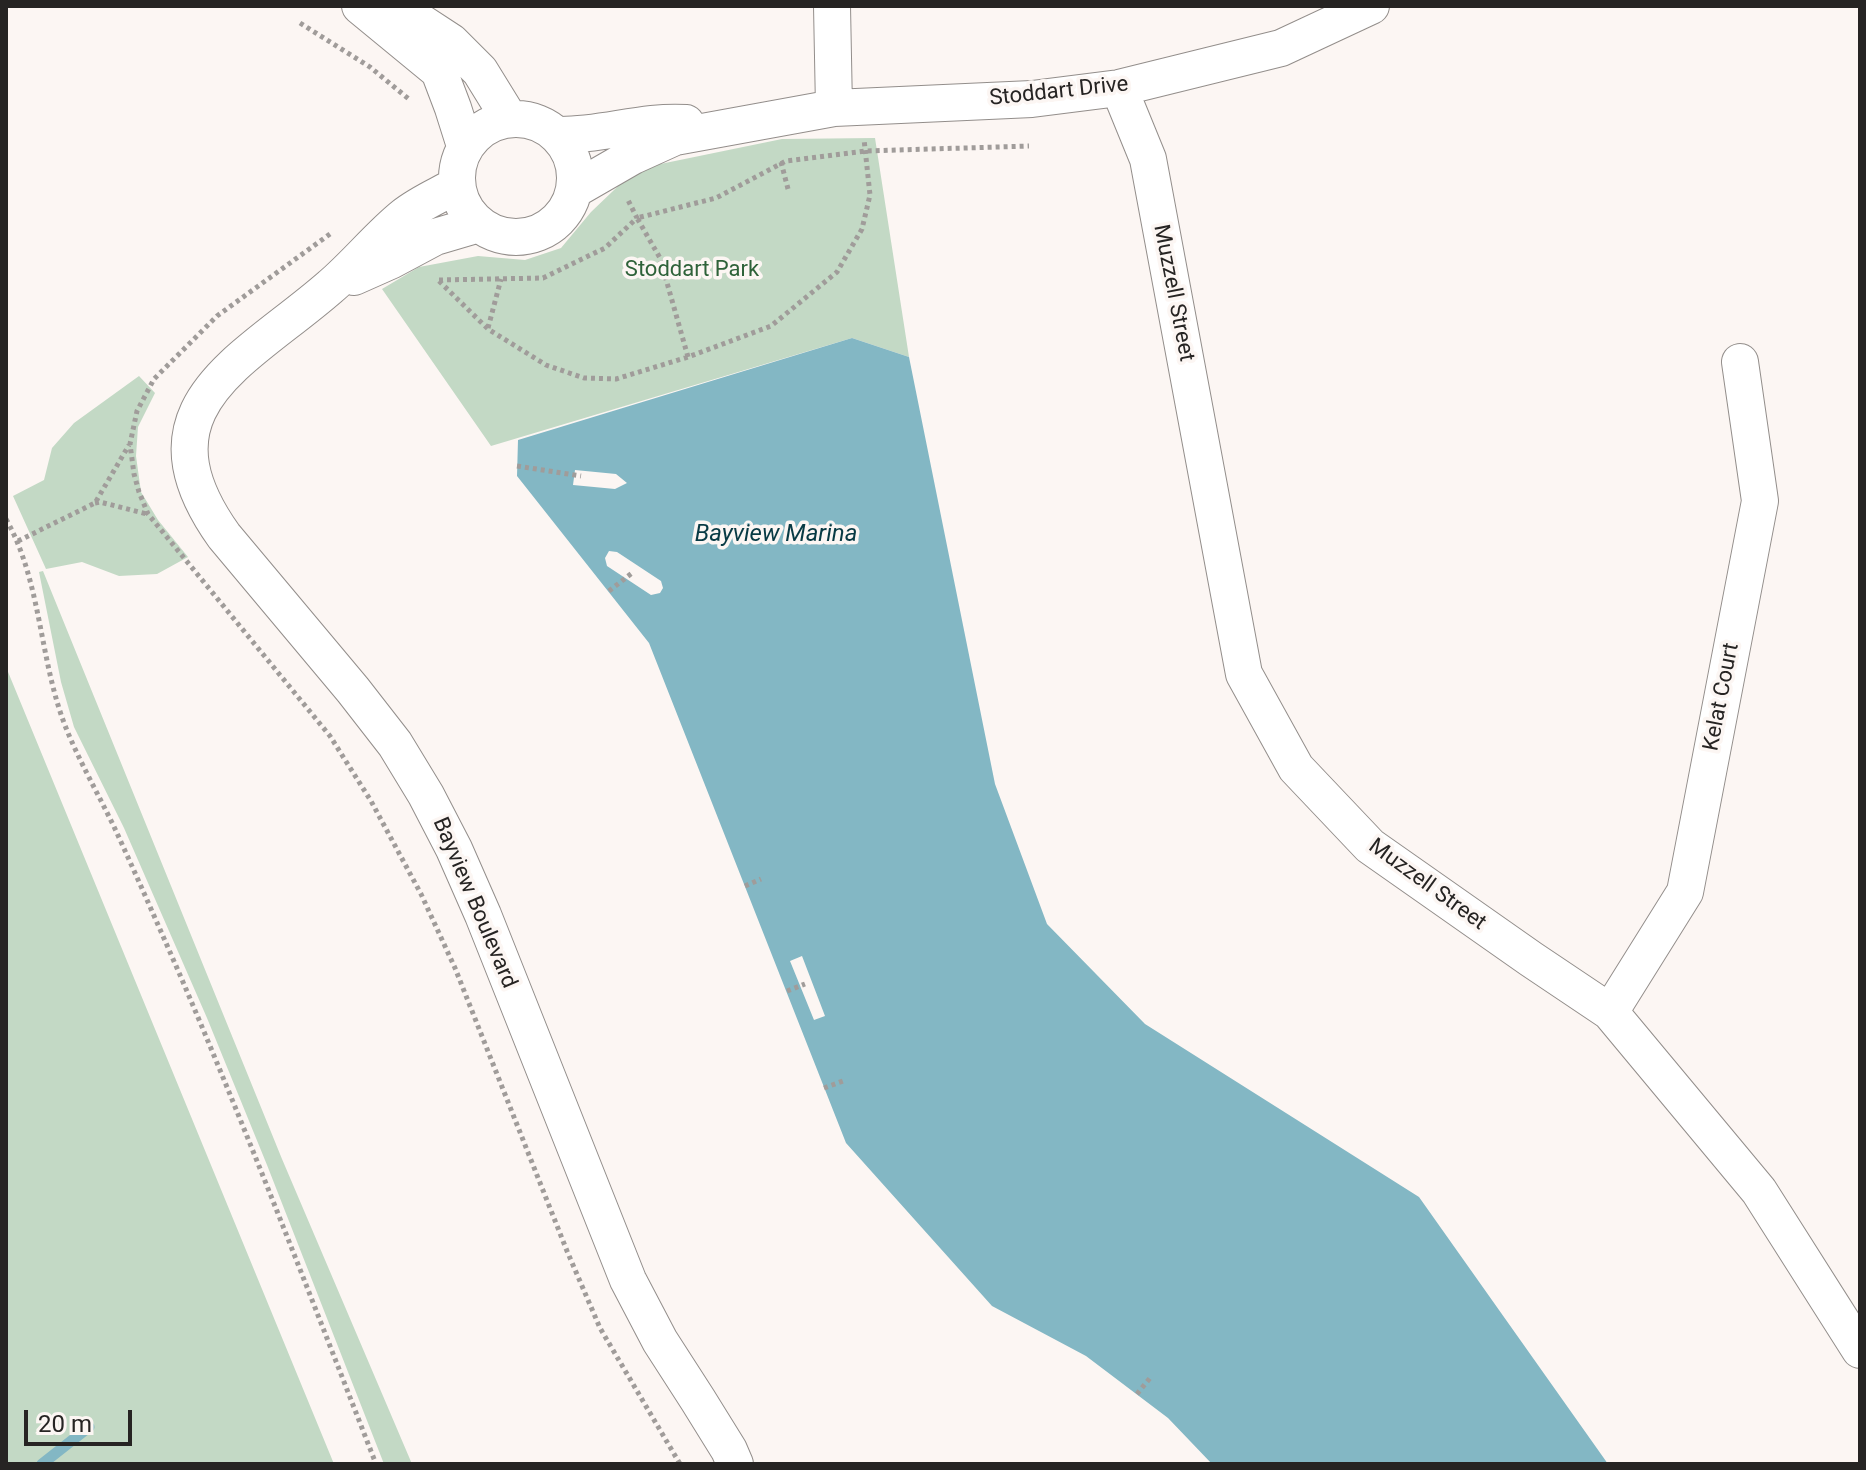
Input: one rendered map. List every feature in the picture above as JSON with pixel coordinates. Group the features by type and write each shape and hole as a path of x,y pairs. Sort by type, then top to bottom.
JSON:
{"street":[{"path":"360,6 439,71 465,146"},
{"path":"396,6 451,42 480,71 509,118"},
{"path":"832,6 848,107"},
{"name":"Stoddart Drive","path":"574,190 612,167 675,137 848,107 1032,99 1119,88 1281,48 1371,6"},
{"name":"Muzzell Street","path":"1119,88 1148,159 1244,674 1296,768 1370,846 1610,1012 1759,1191 1860,1350"},
{"path":"509,118 535,121 558,135 569,151 575,170 574,190 565,212 548,228 525,237 500,235 479,224 464,207 457,185 465,146 476,133 491,123 509,118"},
{"name":"Stoddart Drive","path":"558,135 581,135 664,121 735,127"},
{"name":"Bayview Boulevard","path":"457,185 406,214 331,287 242,358 215,385 196,416 190,451 193,476 200,497 224,536 353,690 395,744 426,795 483,915 628,1280 660,1341 735,1464"},
{"name":"Bayview Boulevard","path":"331,287 435,237 479,224"},
{"name":"Kelat Court","path":"1610,1012 1685,892 1760,501 1740,362"}],"path":[{"path":"421,245 439,281 488,329 546,365 584,378 616,379 688,357 771,326 837,272 862,229 870,195 866,151 848,107"},
{"path":"439,281 543,278 605,248 637,218 716,198 786,161 866,151 1029,146"},
{"path":"612,167 660,258 688,357"},
{"path":"488,329 501,279"},
{"path":"95,503 130,444"},
{"path":"517,466 581,476"},
{"path":"18,541 95,503 148,514"},
{"path":"6,519 18,541 51,684 66,729 116,831 186,991 376,1464"},
{"path":"609,591 632,573"},
{"path":"745,886 761,879"},
{"path":"787,991 805,984"},
{"path":"824,1088 843,1081"},
{"path":"1137,1394 1150,1378"}],"green space":[{"name":"Stoddart Park","path":"875,138 909,357 852,338 491,446 382,289 419,267 478,256 525,260 561,248 591,212 636,169 782,139"},
{"path":"139,376 155,393 138,427 136,456 141,492 158,520 188,557 157,574 119,576 82,562 46,569 13,496 44,480 52,448 74,423"},
{"path":"43,571 282,1159 412,1464 384,1464 207,1018 124,828 74,727 61,682 39,572"},
{"path":"6,667 334,1464 6,1464"}],"water":[{"name":"Bayview Marina","path":"852,338 909,357 995,784 1047,924 1145,1024 1419,1197 1608,1464 1212,1464 1168,1418 1086,1356 992,1306 846,1143 649,643 517,476 518,440"}],"pier":[{"path":"575,470 616,474 627,483 615,489 573,485"},
{"path":"609,551 617,552 661,581 663,588 660,593 651,595 607,566 605,558"},
{"path":"802,956 825,1016 814,1020 790,961"}],"waterway":[{"path":"42,1464 89,1427"}]}
